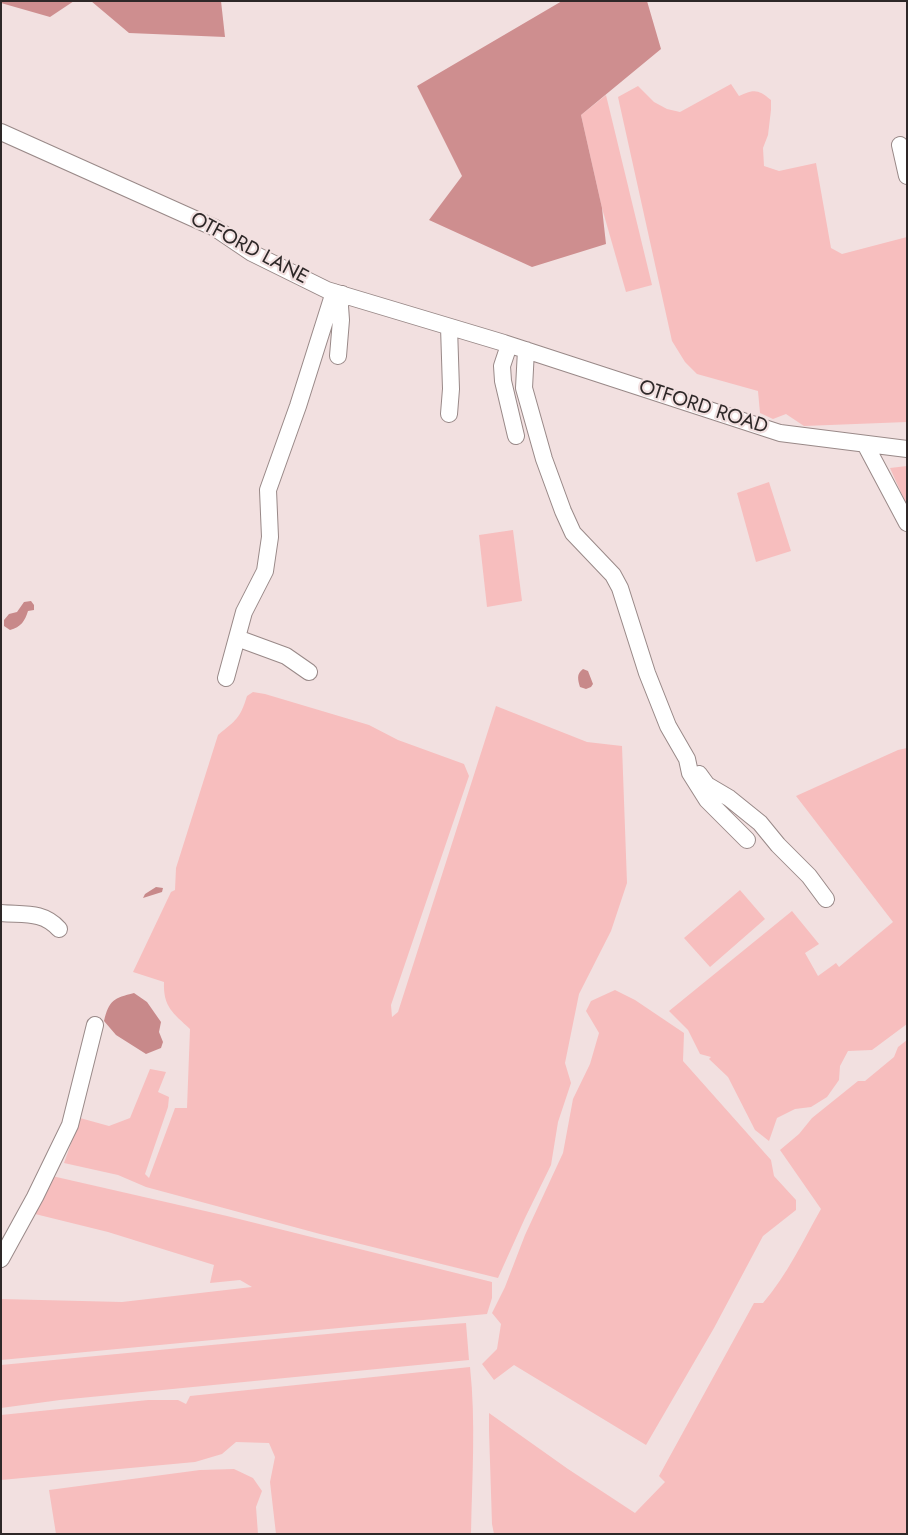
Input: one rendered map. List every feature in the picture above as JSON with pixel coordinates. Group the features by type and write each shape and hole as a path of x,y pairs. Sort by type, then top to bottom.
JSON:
{"street":[{"name":"OTFORD LANE","path":"1,132 215,228 252,253 338,293 506,344"},
{"path":"900,145 907,176"},
{"path":"338,293 341,320 338,356"},
{"path":"226,678 244,612 265,571 270,537 268,490 338,293"},
{"path":"449,327 451,388 449,414"},
{"path":"506,344 502,366 503,381 516,436"},
{"name":"OTFORD ROAD","path":"506,344 780,433 907,449"},
{"path":"526,350 524,388 544,459 563,511 573,533 614,575 620,588 647,673 668,726 687,758 707,785 729,798 760,823 778,845 809,876 826,899"},
{"path":"865,444 907,523"},
{"path":"237,638 286,656 309,672"},
{"path":"687,758 690,773 707,800 747,840"},
{"path":"1,913 43,916 52,921 59,929"},
{"path":"1,1259 35,1198 70,1125 95,1025"}],"shaded area":[{"path":"1,1 74,1 50,17 1,3"},
{"path":"91,1 221,1 225,37 129,33"},
{"path":"562,1 647,1 661,49 581,115 602,208 606,244 532,267 429,220 462,176 417,86"},
{"path":"731,84 739,96 756,91 771,100 768,135 763,148 764,166 779,171 816,163 831,248 842,254 907,237 907,422 804,426 786,414 773,419 760,413 758,391 697,374 685,362 672,341 618,97 638,86 654,102 667,109 680,112"},
{"path":"606,95 652,285 626,292 602,208 581,115"},
{"path":"907,466 907,506 890,468"},
{"path":"769,482 791,551 756,562 737,493"},
{"path":"513,530 522,601 487,607 479,535"},
{"path":"31,601 34,605 34,610 28,611 20,625 10,630 4,626 4,620 9,614 17,612 24,602"},
{"path":"583,669 588,671 593,684 586,689 580,687 578,680 578,675"},
{"path":"253,692 369,725 398,740 464,764 469,776 391,1005 392,1017 398,1012 496,706 587,742 622,746 627,883 611,931 579,994 565,1063 571,1083 558,1122 551,1165 498,1278 320,1234 146,1187 118,1175 64,1163 80,1118 109,1126 130,1118 150,1069 166,1072 158,1092 169,1097 168,1107 145,1174 149,1178 175,1108 187,1108 190,1029 174,1014 167,1004 164,982 133,972 171,892 175,890 176,868 218,735 237,719 247,696"},
{"path":"907,748 907,1024 872,1050 848,1051 840,1066 839,1080 827,1097 811,1107 795,1109 777,1118 769,1141 755,1130 728,1077 709,1059 711,1057 700,1054 688,1030 669,1011 792,911 819,944 805,953 818,976 836,963 839,967 893,922 796,796 898,750"},
{"path":"156,887 163,888 162,892 143,898 145,894"},
{"path":"740,890 765,919 710,967 684,938"},
{"path":"615,990 635,1000 684,1033 683,1061 771,1160 774,1176 796,1200 796,1210 763,1236 714,1328 646,1445 514,1365 494,1380 482,1364 497,1349 501,1324 492,1313 563,1153 573,1099 590,1064 599,1033 586,1011 591,1001"},
{"path":"134,993 147,1002 161,1022 159,1032 163,1042 161,1048 146,1054 116,1035 104,1021 108,1008 113,1001"},
{"path":"907,1040 907,1534 494,1534 492,1524 489,1413 568,1469 635,1513 665,1482 659,1476 754,1303 763,1303 780,1281 821,1209 780,1150 799,1134 812,1118 858,1081 865,1081 894,1057 898,1047"},
{"path":"52,1176 227,1216 492,1282 492,1298 487,1314 1,1360 1,1299 122,1302 252,1287 240,1280 210,1283 214,1265 108,1232 31,1213"},
{"path":"466,1323 469,1360 60,1400 1,1408 1,1365 359,1331"},
{"path":"470,1367 473,1429 471,1534 276,1534 270,1482 275,1457 269,1443 236,1442 222,1454 195,1462 1,1480 1,1415 148,1400 178,1400 186,1404 190,1396"},
{"path":"234,1469 253,1478 262,1491 256,1507 258,1534 56,1534 49,1490 200,1470"}]}
